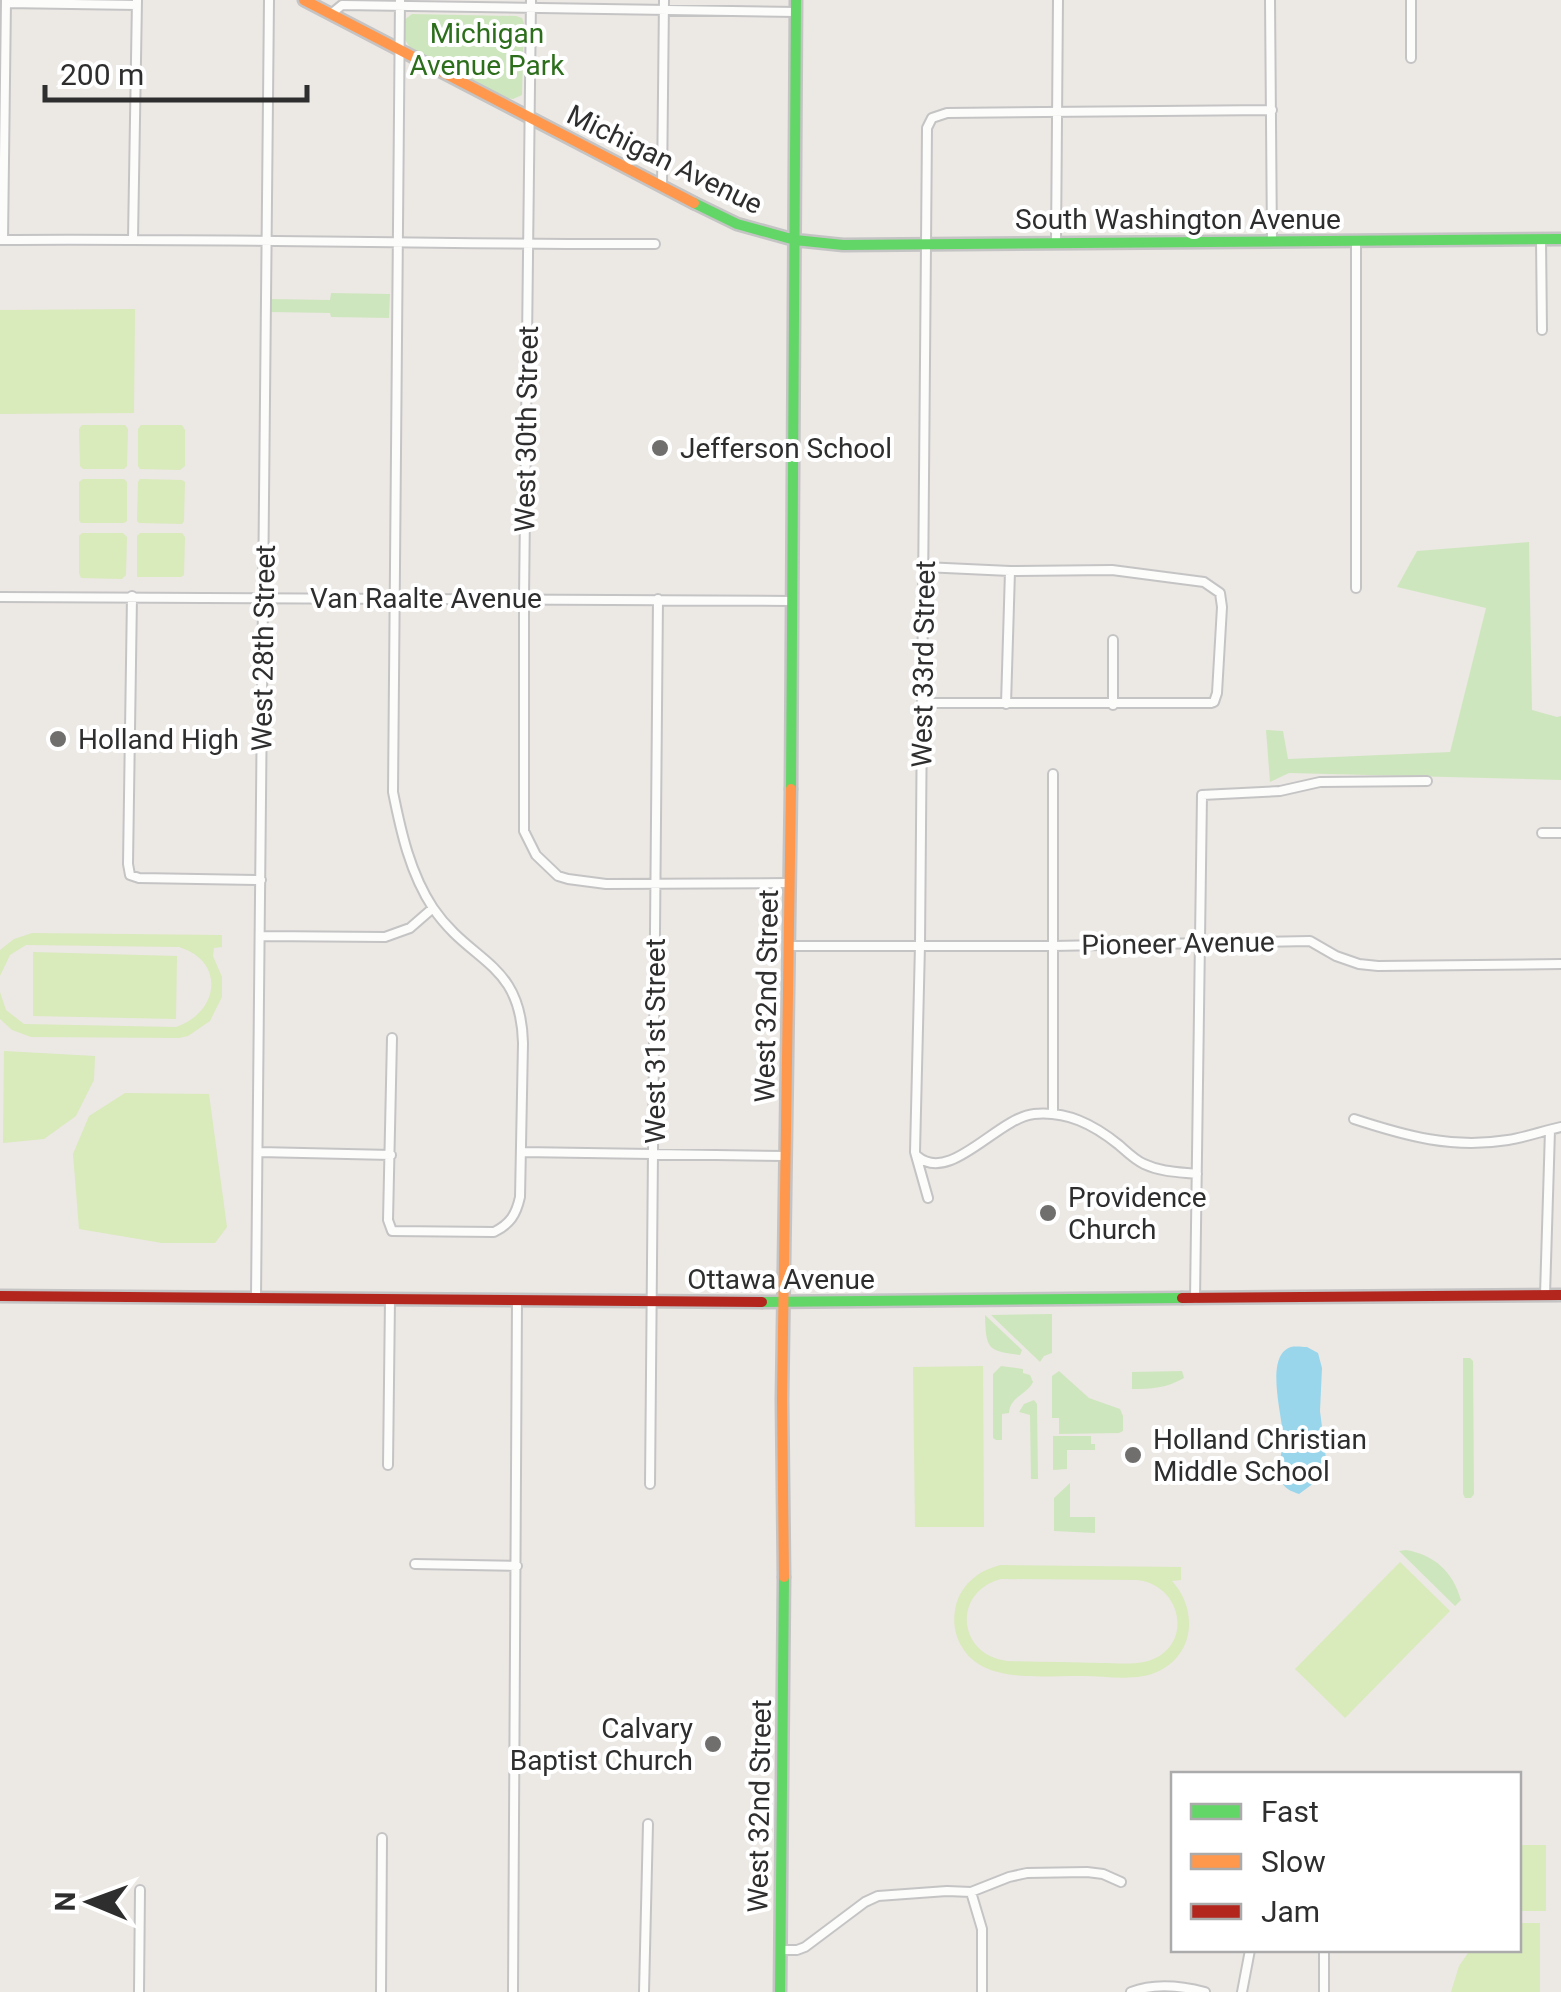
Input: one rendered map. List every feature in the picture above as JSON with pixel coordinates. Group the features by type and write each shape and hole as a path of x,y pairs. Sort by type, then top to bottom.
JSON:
{"street":[{"name":"West 28th Street","path":"256,1296 269,0"},
{"name":"Michigan Avenue","path":"304,0 737,224 795,240"},
{"path":"1056,242 1058,0"},
{"path":"1270,0 1272,242"},
{"path":"1411,0 1411,58"},
{"path":"133,239 136,2 6,2 1,240 655,244"},
{"path":"392,1038 388,1220 392,1232 494,1232 502,1228 518,1208 523,1025 511,987 432,908 408,856 393,792 400,3"},
{"path":"331,14 342,5 400,3 796,6"},
{"name":"West 30th Street","path":"531,4 524,831 536,855 558,876 606,884 656,882"},
{"path":"662,187 664,4"},
{"name":"West 32nd Street","path":"780,1992 796,6"},
{"path":"1058,112 1272,110"},
{"name":"West 33rd Street","path":"928,1198 915,1152 927,128 932,118 947,113 1058,112"},
{"path":"1542,239 1542,330"},
{"name":"South Washington Avenue","path":"795,240 843,245 1561,239"},
{"path":"1356,240 1356,588"},
{"path":"922,703 1209,704 1217,693 1222,608 1220,593 1204,582 1085,569 924,567"},
{"path":"1006,704 1010,571"},
{"path":"132,596 130,874 139,878 260,880"},
{"name":"Van Raalte Avenue","path":"0,597 791,600"},
{"name":"West 31st Street","path":"650,1484 658,598"},
{"path":"1113,640 1113,705"},
{"path":"1052,1114 1053,774"},
{"path":"1195,1300 1202,795 1280,791 1320,782 1427,781"},
{"path":"1542,833 1561,833"},
{"path":"656,882 790,883"},
{"path":"260,936 385,937 410,928 432,908"},
{"name":"Pioneer Avenue","path":"790,946 1310,941 1336,956 1378,966 1561,964"},
{"path":"915,1152 920,1160 942,1164 1008,1122 1052,1114 1090,1124 1140,1162 1166,1172 1197,1174"},
{"path":"1354,1119 1440,1142 1488,1143 1561,1127"},
{"path":"1545,1295 1550,1130"},
{"path":"258,1152 391,1155"},
{"path":"522,1152 785,1156"},
{"name":"Ottawa Avenue","path":"0,1296 784,1302 1561,1295"},
{"path":"388,1465 390,1299"},
{"path":"513,1992 518,1301"},
{"path":"415,1564 517,1566"},
{"path":"644,1992 648,1824"},
{"path":"381,1992 382,1838"},
{"path":"780,1950 805,1947 878,1896 971,1892 1009,1876 1028,1873 1087,1872 1121,1882"},
{"path":"139,1992 140,1890"},
{"path":"971,1892 982,1929 982,1992"},
{"path":"1242,1992 1250,1952"},
{"path":"1324,1952 1324,1992"},
{"path":"1132,1992 1161,1987 1205,1992"}],"green space":[{"name":"Michigan Avenue Park","path":"412,14 522,18 522,95 507,98 410,48 404,38 404,20"},
{"path":"331,293 390,294 389,318 270,312 270,299 330,300"},
{"path":"135,309 134,413 0,414 0,310"},
{"path":"82,425 125,425 127,466 83,469 79,429"},
{"path":"141,425 182,425 185,466 180,470 140,469"},
{"path":"124,479 127,521 81,523 79,482"},
{"path":"140,479 185,482 182,524 137,521"},
{"path":"82,533 123,533 127,537 126,575 122,579 81,578"},
{"path":"140,533 182,533 184,575 137,577"},
{"path":"1529,542 1532,710 1561,716 1561,780 1289,773 1270,782 1266,730 1283,731 1288,759 1450,752 1486,608 1397,587 1417,551"},
{"path":"32,933 222,935 222,947 214,948 213,956 222,977 222,997 210,1021 179,1038 31,1037 12,1030 0,1019 0,992 6,1010 24,1024 176,1027 201,1011 211,987 205,964 179,947 26,945 10,955 0,976 0,950 14,939"},
{"path":"33,952 177,956 176,1019 33,1016"},
{"path":"4,1051 95,1056 94,1080 76,1116 44,1139 3,1143"},
{"path":"125,1093 209,1094 227,1227 215,1243 162,1243 79,1229 73,1154 89,1116"},
{"path":"1052,1314 1052,1353 1040,1362 991,1315"},
{"path":"985,1315 1022,1350 1020,1355 990,1346"},
{"path":"1463,1358 1473,1361 1471,1498 1463,1494"},
{"path":"983,1366 984,1527 915,1527 913,1367"},
{"path":"1001,1366 1023,1369 1033,1382 1012,1403 1009,1413 1002,1414 1002,1440 996,1440 993,1374"},
{"path":"1059,1371 1089,1398 1120,1409 1123,1431 1059,1434 1059,1418 1052,1418 1052,1376"},
{"path":"1182,1371 1184,1378 1171,1384 1132,1389 1132,1372"},
{"path":"1034,1400 1038,1479 1031,1479 1030,1415 1019,1412 1024,1404"},
{"path":"1053,1436 1091,1436 1095,1450 1067,1450 1067,1469 1053,1470"},
{"path":"1070,1483 1070,1517 1095,1517 1095,1533 1054,1531 1054,1498"},
{"path":"1399,1551 1426,1556 1448,1573 1461,1600 1455,1606"},
{"path":"1400,1562 1450,1611 1345,1718 1295,1669"},
{"path":"993,1567 1181,1567 1181,1580 1172,1581 1189,1617 1186,1642 1171,1663 1141,1676 1000,1673 972,1659 962,1647 954,1625 957,1601 965,1587","holes":["1001,1579 1137,1580 1153,1584 1165,1593 1177,1617 1172,1643 1163,1654 1148,1661 1007,1661 990,1656 970,1636 968,1609 974,1596"]},
{"path":"1521,1845 1546,1845 1546,1911 1521,1911"},
{"path":"1521,1923 1540,1923 1540,1992 1451,1992 1459,1966 1469,1952 1521,1952"}],"water":[{"path":"1291,1347 1307,1347 1318,1353 1322,1368 1320,1411 1326,1459 1318,1480 1299,1494 1286,1488 1280,1475 1283,1439 1276,1375 1283,1353"}],"traffic: fast":[{"path":"791,789 796,0"},
{"path":"694,203 737,224 795,240 843,245 1561,239"},
{"path":"762,1302 1182,1298"},
{"path":"780,1992 784,1577"}],"traffic: slow":[{"path":"304,0 694,203"},
{"path":"784,1577 782,1399 791,789"}],"traffic: jam":[{"path":"1182,1298 1561,1295"},
{"path":"0,1296 762,1302"}],"place":[{"name":"Jefferson School","path":"660,448"},
{"name":"Holland High","path":"58,739"},
{"name":"Providence Church","path":"1048,1213"},
{"name":"Holland Christian Middle School","path":"1133,1455"},
{"name":"Calvary Baptist Church","path":"713,1744"}]}
